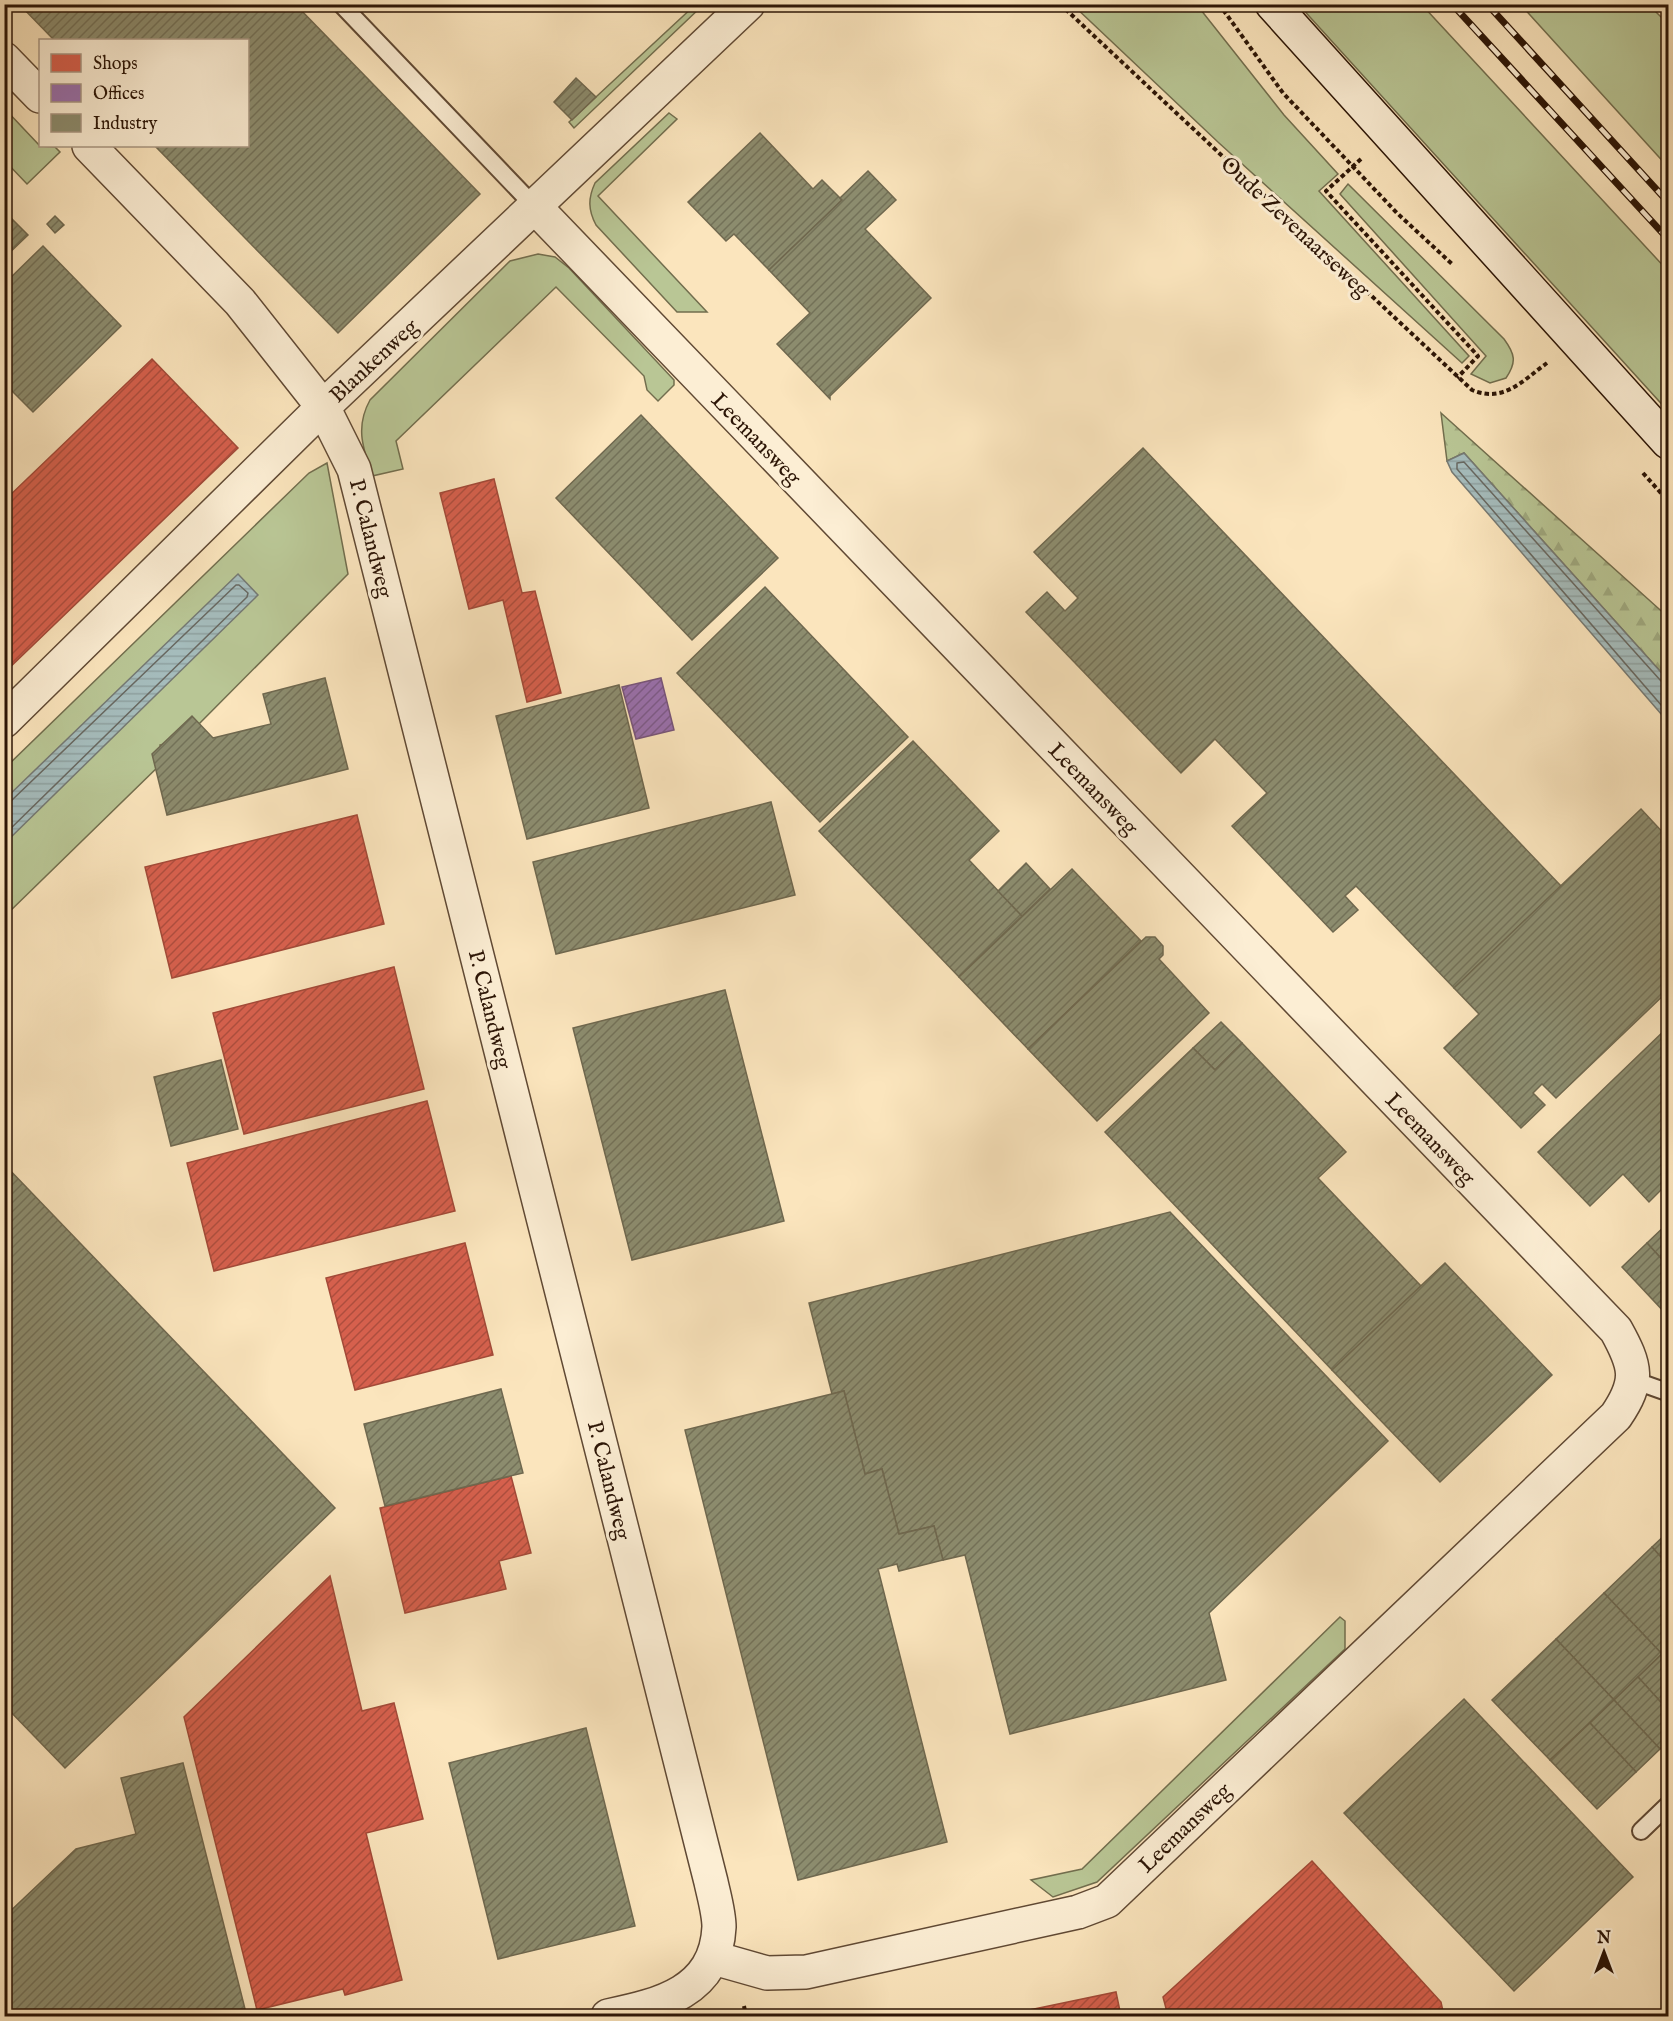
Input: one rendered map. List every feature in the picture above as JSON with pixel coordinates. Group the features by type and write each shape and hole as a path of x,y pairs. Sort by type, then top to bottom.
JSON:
{"street":[{"name":"Blankenweg","path":"4,721 323,406 748,4"},
{"path":"1272,4 1668,442"},
{"path":"4,59 39,95"},
{"name":"P. Calandweg","path":"90,147 240,302 323,406 354,469 711,1882 719,1926 714,1958"},
{"name":"Leemansweg","path":"535,207 1616,1330 1629,1354 1633,1380 1630,1396 1616,1416 1107,1901 1078,1912 806,1972 767,1973 714,1958"},
{"path":"608,2016 681,1995 702,1976 714,1958"}],"lane":[{"path":"341,4 535,207"},
{"path":"1633,1380 1667,1391"},
{"path":"1641,1831 1668,1805"}],"path":[{"name":"Oude Zevenaarseweg","path":"1060,4 1472,390 1491,396 1516,386 1545,365"},
{"path":"1219,4 1284,93 1397,213 1454,266"},
{"path":"1367,155 1352,166 1326,192 1478,356 1457,378"},
{"path":"1538,357 1553,373"},
{"path":"1638,467 1668,501"},
{"path":"743,2005 746,2016"}],"green space":[{"path":"695,5 703,5 574,128 569,122"},
{"path":"1073,5 1197,5 1284,115 1338,174 1319,191 1469,356 1462,363 1219,143"},
{"path":"1299,5 1422,5 1668,271 1668,411"},
{"path":"1521,5 1649,5 1661,17 1668,16 1668,167"},
{"path":"5,109 39,147 55,147 60,152 27,184 5,161"},
{"path":"669,113 677,119 598,196 707,312 677,312 596,225 590,209 590,199 595,183"},
{"path":"1348,184 1504,339 1513,358 1512,367 1506,378 1490,383 1471,374 1486,356 1340,194"},
{"path":"538,254 555,257 569,268 674,380 674,385 658,401 647,390 644,376 556,287 396,441 403,469 372,476 362,438 363,419 370,400 510,261"},
{"path":"1441,413 1668,617 1668,680 1464,453 1447,461"},
{"path":"327,463 348,574 184,739 160,745 164,761 5,916 5,768 309,473"},
{"path":"1340,1617 1345,1621 1345,1649 1097,1882 1053,1897 1031,1880 1082,1869"}],"water":[{"path":"1464,453 1668,680 1668,722 1452,472 1447,461"},
{"path":"238,574 258,595 5,843 5,799"}],"building: Shops":[{"path":"152,359 238,448 4,673 4,501"},
{"path":"494,479 522,593 535,591 561,693 527,702 503,600 469,609 440,493"},
{"path":"357,815 384,924 172,978 145,867"},
{"path":"394,967 424,1089 244,1134 213,1013"},
{"path":"427,1101 455,1211 214,1271 187,1163"},
{"path":"465,1243 493,1355 355,1390 326,1278"},
{"path":"511,1476 531,1553 499,1561 506,1589 405,1613 380,1508"},
{"path":"330,1576 362,1711 394,1703 423,1819 366,1833 402,1980 345,1995 343,1989 257,2010 184,1717"},
{"path":"1312,1861 1441,2002 1444,2016 1168,2016 1163,1997"},
{"path":"1116,1992 1121,2016 1000,2016"}],"building: Offices":[{"path":"661,678 674,730 636,739 622,687"}],"building: Industry":[{"path":"19,4 295,4 480,194 338,333 156,147 249,147 249,39 53,39"},
{"path":"576,78 596,97 572,120 554,102"},
{"path":"760,133 813,189 822,180 842,200 769,270 734,234 726,241 688,202"},
{"path":"868,171 896,200 865,229 931,298 830,396 830,399 777,344 810,313 769,270 842,200 840,198"},
{"path":"4,211 28,235 4,258"},
{"path":"55,216 64,225 55,233 47,224"},
{"path":"43,246 121,326 33,412 4,383 4,284"},
{"path":"641,415 778,558 692,640 556,498"},
{"path":"1143,448 1561,886 1454,988 1356,886 1345,896 1358,910 1333,932 1232,826 1267,793 1215,739 1181,773 1026,612 1047,592 1065,611 1078,598 1034,552"},
{"path":"765,587 908,737 820,822 677,673"},
{"path":"325,678 348,769 167,815 152,754 192,716 213,738 271,724 263,694"},
{"path":"619,685 649,808 527,839 496,716"},
{"path":"913,741 999,831 969,860 1022,916 959,977 819,831"},
{"path":"771,802 795,895 556,954 533,862"},
{"path":"1641,809 1668,838 1668,991 1556,1098 1542,1084 1533,1093 1545,1105 1521,1128 1444,1048 1479,1014 1454,988"},
{"path":"1026,863 1050,889 1022,916 998,891"},
{"path":"1072,869 1141,941 1028,1049 959,977"},
{"path":"1146,937 1155,937 1163,946 1163,955 1159,959 1209,1013 1097,1121 1028,1049"},
{"path":"725,990 784,1221 632,1260 573,1028"},
{"path":"1221,1022 1242,1043 1215,1070 1193,1048"},
{"path":"1668,1027 1668,1183 1649,1202 1623,1174 1590,1206 1538,1152"},
{"path":"1242,1043 1346,1152 1318,1178 1421,1286 1332,1370 1105,1132 1193,1048 1215,1070"},
{"path":"221,1060 238,1129 171,1146 154,1077"},
{"path":"4,1164 335,1508 65,1768 4,1705"},
{"path":"1170,1212 1388,1441 1209,1613 1226,1680 1010,1734 965,1555 943,1560 934,1526 899,1534 882,1469 865,1474 844,1391 832,1394 809,1303"},
{"path":"1668,1223 1668,1266 1647,1243"},
{"path":"1647,1243 1668,1266 1668,1316 1622,1267"},
{"path":"1445,1263 1552,1375 1440,1482 1332,1370"},
{"path":"501,1389 523,1473 385,1506 364,1424"},
{"path":"844,1391 865,1474 882,1469 899,1534 934,1526 943,1560 899,1571 897,1564 878,1569 947,1842 798,1880 685,1430"},
{"path":"1668,1532 1668,1565 1652,1547"},
{"path":"1652,1547 1668,1565 1668,1648 1662,1654 1604,1593"},
{"path":"1604,1593 1662,1654 1614,1700 1556,1639"},
{"path":"1556,1639 1614,1700 1550,1760 1492,1700"},
{"path":"1662,1654 1668,1662 1668,1710 1638,1677"},
{"path":"1638,1677 1668,1710 1668,1741 1660,1749 1614,1700"},
{"path":"1464,1699 1633,1877 1514,1991 1344,1813"},
{"path":"1614,1700 1660,1749 1636,1772 1590,1723"},
{"path":"1590,1723 1636,1772 1597,1809 1550,1760"},
{"path":"586,1728 635,1926 498,1959 449,1763"},
{"path":"183,1763 245,2009 215,2016 4,2016 4,1917 76,1849 136,1834 121,1778"}],"railway":[{"path":"1452,4 1668,239"},
{"path":"1487,4 1668,202"}]}
